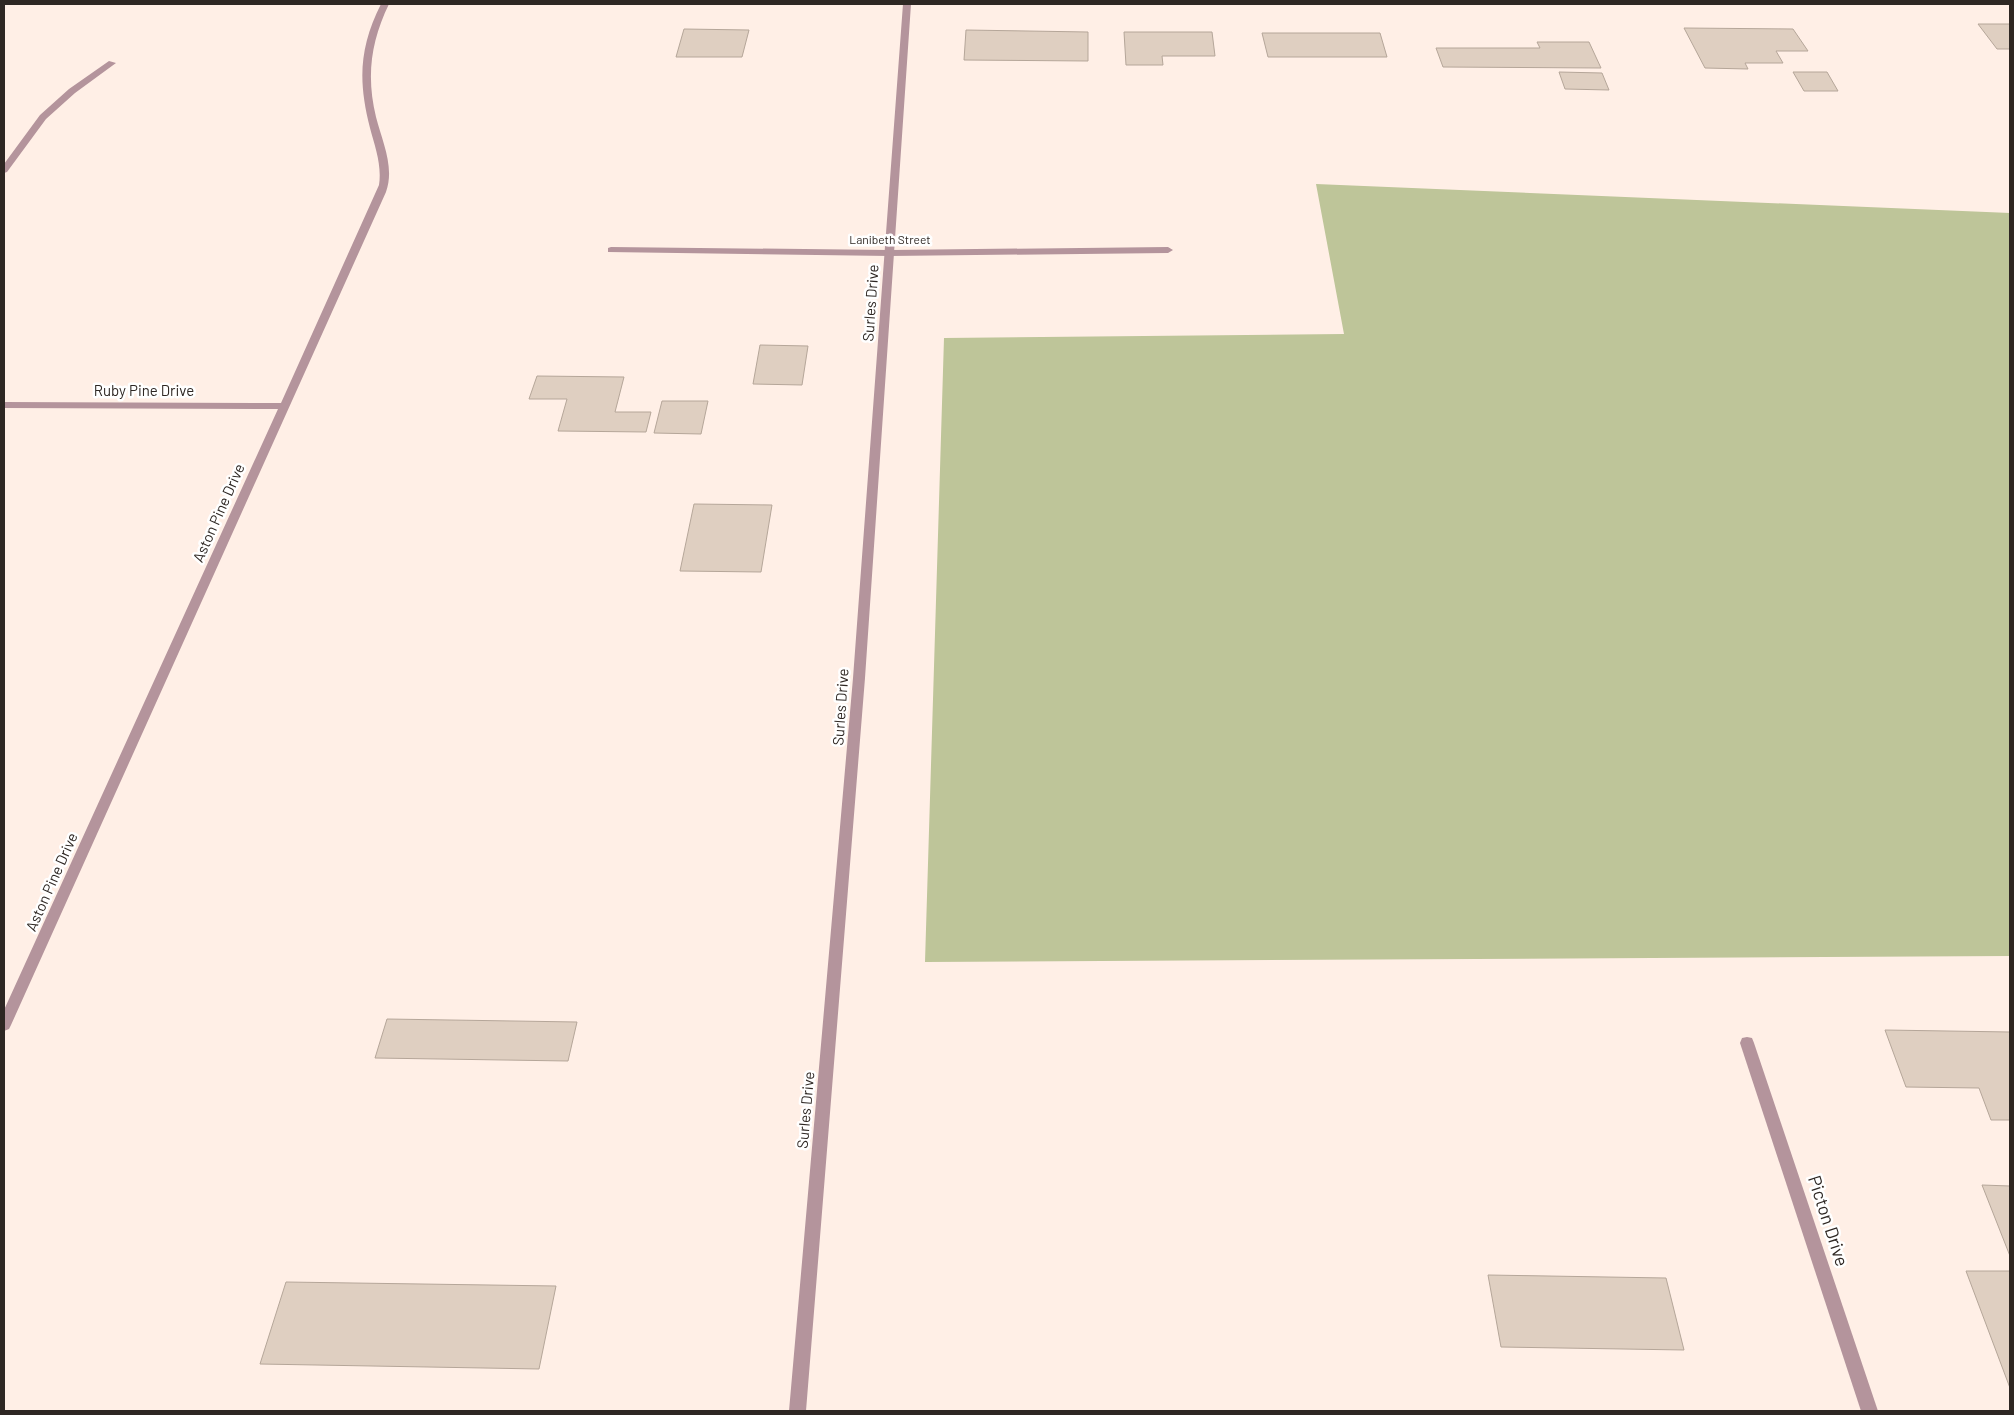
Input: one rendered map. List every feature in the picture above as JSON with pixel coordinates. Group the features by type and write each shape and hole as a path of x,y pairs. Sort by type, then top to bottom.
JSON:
{"street":[{"name":"Aston Pine Drive","path":"4,1025 384,182 384,158 366,98 364,78 374,24 385,4"},
{"name":"Surles Drive","path":"796,1411 850,800 907,4"},
{"path":"4,170 42,117 72,90 112,63"},
{"name":"Lanibeth Street","path":"611,250 890,253 1168,250"},
{"name":"Ruby Pine Drive","path":"4,405 284,406"},
{"name":"Picton Drive","path":"1747,1042 1870,1411"}],"green space":[{"path":"1316,184 2010,213 2010,956 925,962 944,338 1344,334"}],"building":[{"path":"1978,24 2010,24 2010,49 1997,49"},
{"path":"1684,28 1793,29 1808,51 1776,51 1783,63 1745,63 1748,69 1705,68"},
{"path":"684,29 749,30 742,57 676,57"},
{"path":"966,30 1088,32 1088,61 964,60"},
{"path":"1124,32 1212,32 1215,56 1162,56 1163,65 1126,65"},
{"path":"1262,33 1380,33 1387,57 1268,57"},
{"path":"1537,42 1589,42 1601,68 1443,67 1436,48 1540,48"},
{"path":"1559,72 1602,73 1609,90 1565,89"},
{"path":"1793,72 1827,72 1838,91 1804,91"},
{"path":"760,345 808,346 802,385 753,384"},
{"path":"537,376 624,377 615,412 651,412 646,432 558,431 567,399 529,399"},
{"path":"662,401 708,401 701,434 654,433"},
{"path":"694,504 772,505 761,572 680,571"},
{"path":"387,1019 577,1022 568,1061 375,1058"},
{"path":"1885,1030 2010,1032 2010,1120 1991,1120 1979,1088 1906,1087"},
{"path":"1982,1185 2010,1186 2010,1256"},
{"path":"1966,1271 2010,1271 2010,1388"},
{"path":"1488,1275 1666,1278 1684,1350 1501,1347"},
{"path":"286,1282 556,1286 539,1369 260,1364"}]}
